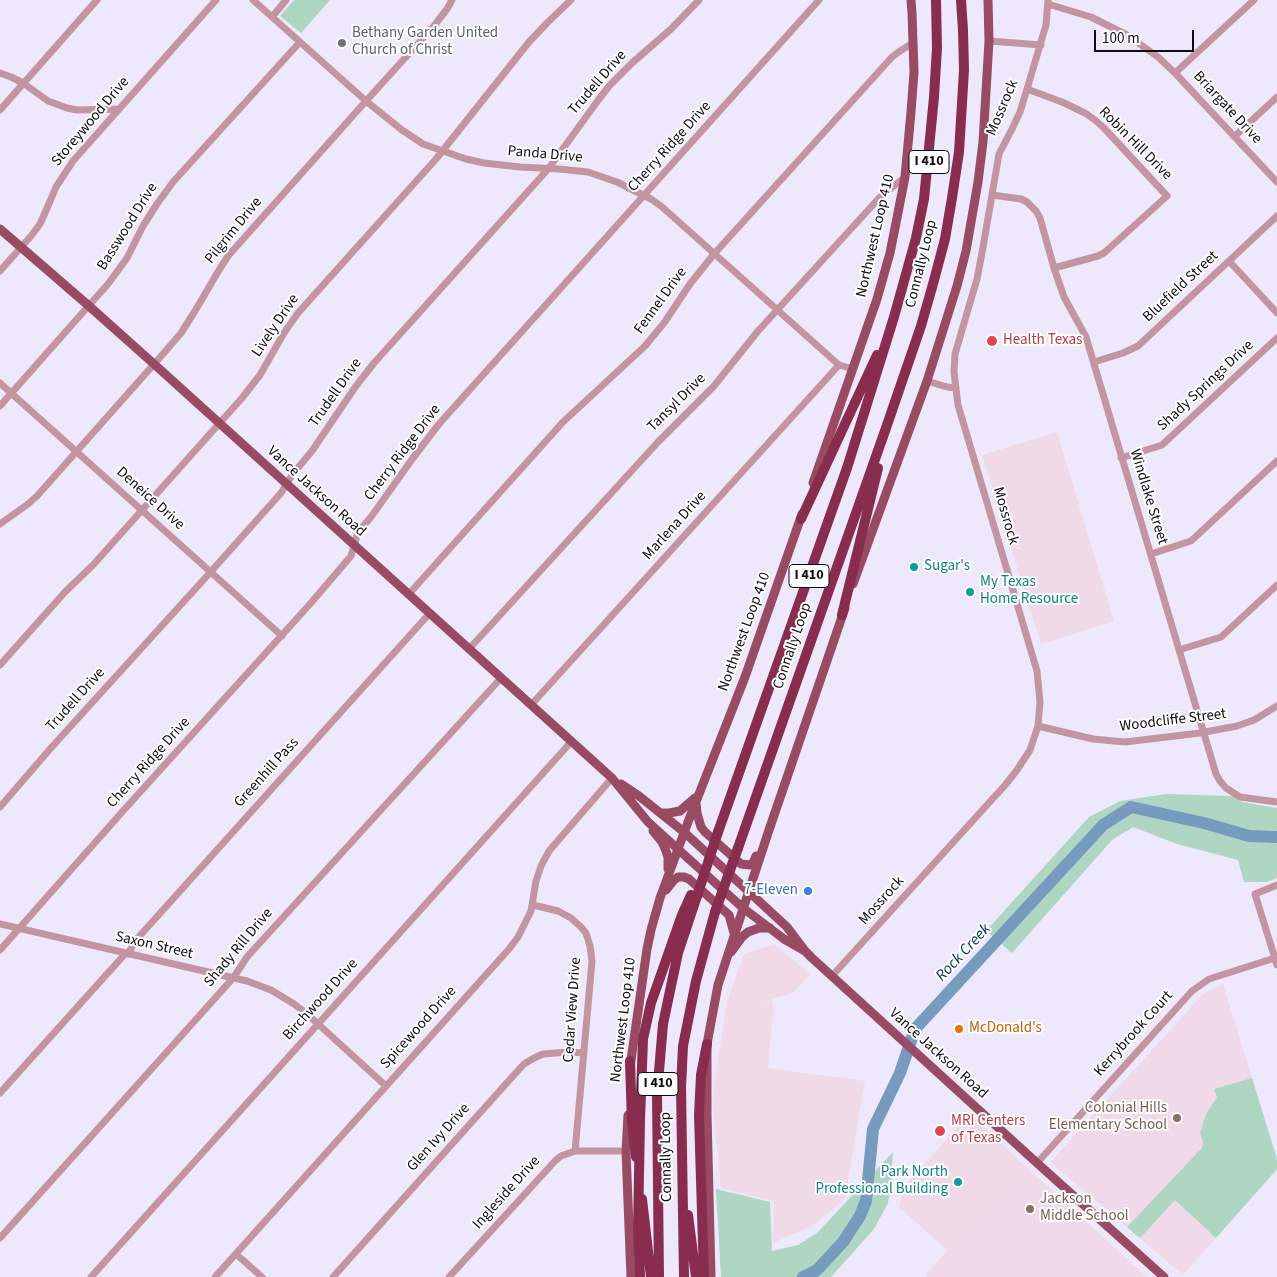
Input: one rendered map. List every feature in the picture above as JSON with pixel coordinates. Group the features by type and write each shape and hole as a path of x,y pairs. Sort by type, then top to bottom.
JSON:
{"highway":[{"name":"Connally Loop","path":"659,1277 657,1094 663,1024 678,953 694,894 718,832 847,468 894,317 916,238 924,199 934,98 937,48 936,1"},
{"name":"Connally Loop","path":"684,1277 681,1087 683,1046 696,981 715,912 886,428 930,297 945,239 958,152 964,70 962,3"},
{"path":"801,519 894,317"},
{"path":"842,615 886,428"},
{"path":"640,1277 638,1229 643,1039 651,1003 682,915 694,894"},
{"path":"704,1276 699,1115 707,1044"},
{"path":"630,1061 632,1123 651,1277"},
{"path":"682,1179 693,1245 704,1276"}],"main road":[{"name":"Northwest Loop 410","path":"631,1277 626,1150 630,1061 651,930 668,875 745,676 801,519 883,279 905,177 914,72 911,0"},
{"path":"707,1044 718,985 734,933 842,615 926,381 957,286 972,217 982,150 989,41 988,0"},
{"name":"Vance Jackson Road","path":"0,230 154,364 571,742 612,778 639,796 684,832 787,927 805,951 926,1063 1164,1277"},
{"name":"Vance Jackson Road","path":"612,778 648,822 743,908 784,939 805,951"},
{"path":"697,797 697,813 701,827 741,864 750,865 753,863 769,830"},
{"path":"661,813 680,811 697,797"},
{"path":"648,822 666,851 668,875"},
{"path":"660,898 674,880 684,877 689,879 728,915 734,933"},
{"path":"726,958 748,932 759,928 770,928"}],"street":[{"path":"0,110 97,0"},
{"name":"Storeywood Drive","path":"0,271 40,224 56,187 73,162 216,0"},
{"name":"Panda Drive","path":"253,0 366,101 416,140 442,151 484,163 578,170 595,174 645,195 661,206 839,365 853,369"},
{"path":"272,17 286,0"},
{"name":"Pilgrim Drive","path":"0,524 32,500 181,333 228,256 434,26 452,0"},
{"name":"Lively Drive","path":"0,665 220,424 260,375 298,313 442,151 529,42 571,0"},
{"name":"Trudell Drive","path":"0,806 281,493 292,475 319,442 356,386 374,363 549,168 610,85 632,62 671,29 699,0"},
{"name":"Cherry Ridge Drive","path":"0,950 282,636 351,556 358,532 376,511 413,458 440,424 818,0"},
{"path":"1175,74 1254,0"},
{"name":"Briargate Drive","path":"1048,2 1091,17 1127,35 1158,57 1277,182"},
{"name":"Mossrock","path":"832,976 1006,784 1027,754 1038,726 1040,702 1037,671 958,405 954,372 955,354 977,279 999,154 1016,120 1027,90 1046,25 1048,2"},
{"path":"989,41 1041,45"},
{"name":"Basswood Drive","path":"0,406 114,277 134,246 156,204 174,182 300,42"},
{"name":"Fennel Drive","path":"408,595 563,422 645,346 714,254 892,57 913,43"},
{"path":"0,73 12,77 48,100 67,108 77,110 119,109"},
{"name":"Robin Hill Drive","path":"1027,90 1062,102 1095,120 1167,196 1098,256 1054,268"},
{"path":"1235,136 1277,97"},
{"name":"Tansyl Drive","path":"469,649 658,442 714,386 758,331 880,197 905,177"},
{"name":"Windlake Street","path":"992,195 1021,199 1027,202 1040,218 1064,297 1086,337 1094,362 1216,774 1226,788 1240,797 1277,802"},
{"name":"Bluefield Street","path":"1094,362 1138,346 1277,216"},
{"path":"1230,261 1277,313"},
{"name":"Shady Springs Drive","path":"1122,458 1162,445 1277,338"},
{"name":"Marlena Drive","path":"531,706 839,365"},
{"path":"926,381 956,388"},
{"name":"Deneice Drive","path":"0,384 282,636"},
{"path":"1151,554 1191,541 1277,461"},
{"path":"1179,650 1221,637 1277,585"},
{"name":"Greenhill Pass","path":"0,1093 127,954 136,940 429,614"},
{"name":"Shady Rill Drive","path":"0,1238 232,978 247,957 500,678"},
{"name":"Woodcliffe Street","path":"1038,726 1093,739 1125,742 1204,732 1246,724 1277,706"},
{"name":"Birchwood Drive","path":"91,1277 571,742"},
{"name":"Spicewood Drive","path":"215,1277 509,949 526,924 533,906 536,881 549,851 612,778"},
{"path":"1276,962 1255,894 1277,885"},
{"name":"Cedar View Drive","path":"533,906 558,911 572,918 581,927 588,939 592,953 575,1151"},
{"name":"Saxon Street","path":"0,924 247,981 270,990 294,1004 386,1086"},
{"name":"Kerrybrook Court","path":"1037,1163 1192,990 1203,982 1216,977 1276,962"},
{"name":"Glen Ivy Drive","path":"332,1277 524,1064 543,1054 563,1052 584,1053"},
{"name":"Ingleside Drive","path":"450,1277 549,1166 561,1156 575,1151 626,1150"},
{"path":"236,1254 262,1277"}],"shaded area":[{"path":"1057,432 1114,621 1041,644 982,455"},
{"path":"774,944 810,974 793,993 761,1002 772,1000 774,1010 768,1068 865,1081 845,1198 814,1225 773,1243 774,1201 721,1188 713,1105 714,1086 727,1001 744,954"},
{"name":"Colonial Hills Elementary School","path":"1223,984 1277,1159 1277,1169 1183,1275 1050,1162 1203,994"},
{"path":"970,1113 1026,1167 948,1251 899,1207 904,1187"},
{"name":"Jackson Middle School","path":"1026,1167 1147,1277 927,1277 925,1275"}],"green space":[{"path":"294,0 330,0 301,33 280,16"},
{"path":"1166,794 1232,796 1242,802 1277,808 1277,878 1267,882 1244,882 1238,860 1177,844 1133,827 1112,840 1012,953 986,931 1089,817 1120,801"},
{"path":"1252,1078 1277,1159 1277,1169 1216,1238 1175,1200 1140,1238 1127,1227 1202,1148 1203,1142 1200,1133 1206,1114 1217,1097 1214,1089"},
{"path":"893,1152 888,1203 874,1229 831,1277 721,1277 716,1189 770,1202 772,1251 798,1245 817,1233"}],"waterway":[{"name":"Rock Creek","path":"803,1277 817,1270 843,1242 860,1216 866,1201 873,1129 900,1073 915,1029 1103,825 1131,807 1204,823 1249,836 1277,837"}],"place":[{"name":"Bethany Garden United Church of Christ","path":"342,43"},
{"name":"Health Texas","path":"992,341"},
{"name":"Sugar's","path":"914,567"},
{"name":"My Texas Home Resource","path":"970,592"},
{"name":"7-Eleven","path":"808,891"},
{"name":"McDonald's","path":"959,1029"},
{"name":"Colonial Hills Elementary School","path":"1177,1118"},
{"name":"MRI Centers of Texas","path":"940,1131"},
{"name":"Park North Professional Building","path":"958,1182"},
{"name":"Jackson Middle School","path":"1030,1209"}]}
